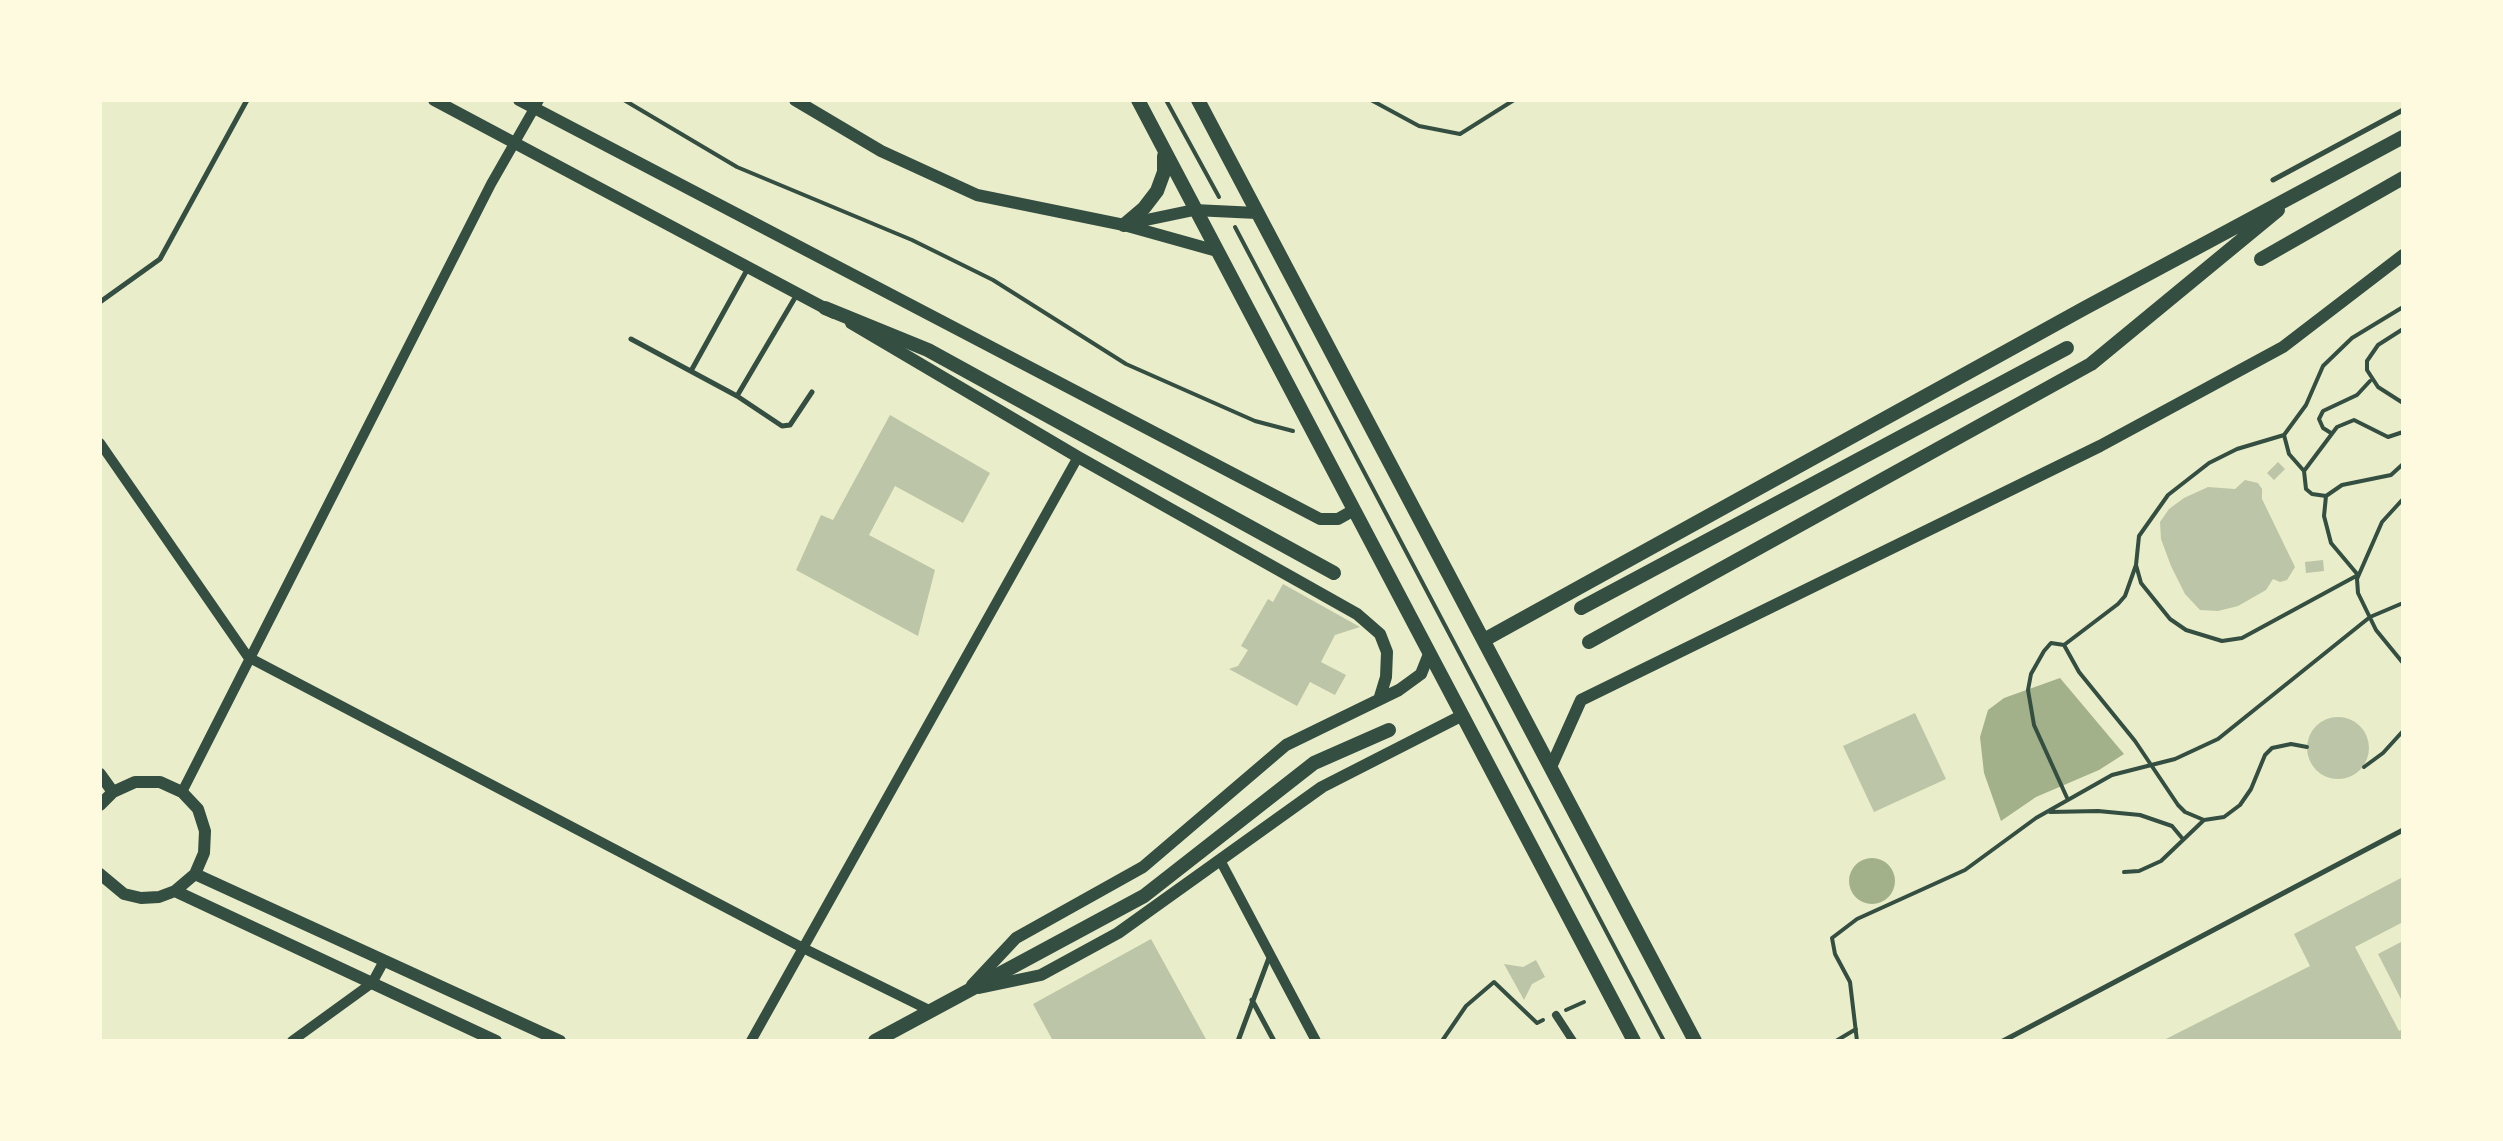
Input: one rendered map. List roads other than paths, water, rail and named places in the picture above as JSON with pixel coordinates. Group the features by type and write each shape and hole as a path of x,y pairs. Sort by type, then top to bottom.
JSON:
{"main road":[{"path":"1138,100 1169,148 1194,210 1225,252 1313,431 1634,1041"},
{"path":"1198,100 1697,1039"},
{"path":"1484,640 2403,137"},
{"path":"1124,225 1156,191 1169,148"},
{"path":"2261,259 2403,178"},
{"path":"1589,642 2091,364 2301,190"},
{"path":"825,308 928,350 1334,573"},
{"path":"1581,608 2068,348"},
{"path":"875,1041 1144,896 1314,764 1389,730"}],"street":[{"path":"434,100 825,308 1078,457 1357,614 1380,634 1388,652 1379,700"},
{"path":"518,100 535,102 1320,519 1338,518 1354,510"},
{"path":"794,100 881,152 978,195 1124,225 1225,252"},
{"path":"182,792 535,102"},
{"path":"1124,225 1194,210 1257,213"},
{"path":"1550,767 1581,700 2134,428 2284,347 2403,255"},
{"path":"100,442 248,657 930,1011"},
{"path":"750,1041 1078,457"},
{"path":"967,991 1016,938 1143,867 1286,745 1379,700 1421,674 1429,654"},
{"path":"967,991 1041,975 1118,934 1322,786 1462,716"},
{"path":"100,774 113,792"},
{"path":"100,805 113,792 136,782 160,782 182,792 198,809 205,831 204,853 195,874 176,892 141,898 124,894 100,874"},
{"path":"1220,860 1316,1041"},
{"path":"195,874 560,1041"},
{"path":"176,892 496,1041"},
{"path":"292,1041 372,983 384,961"},
{"path":"1556,1014 1573,1041"}],"lane":[{"path":"100,302 160,259 247,100"},
{"path":"2273,180 2403,110"},
{"path":"691,372 748,268"},
{"path":"737,396 797,294"},
{"path":"631,338 786,426 812,392"},
{"path":"2004,1041 2403,830"},
{"path":"1238,1041 1271,952"},
{"path":"1252,1000 1274,1041"}]}
